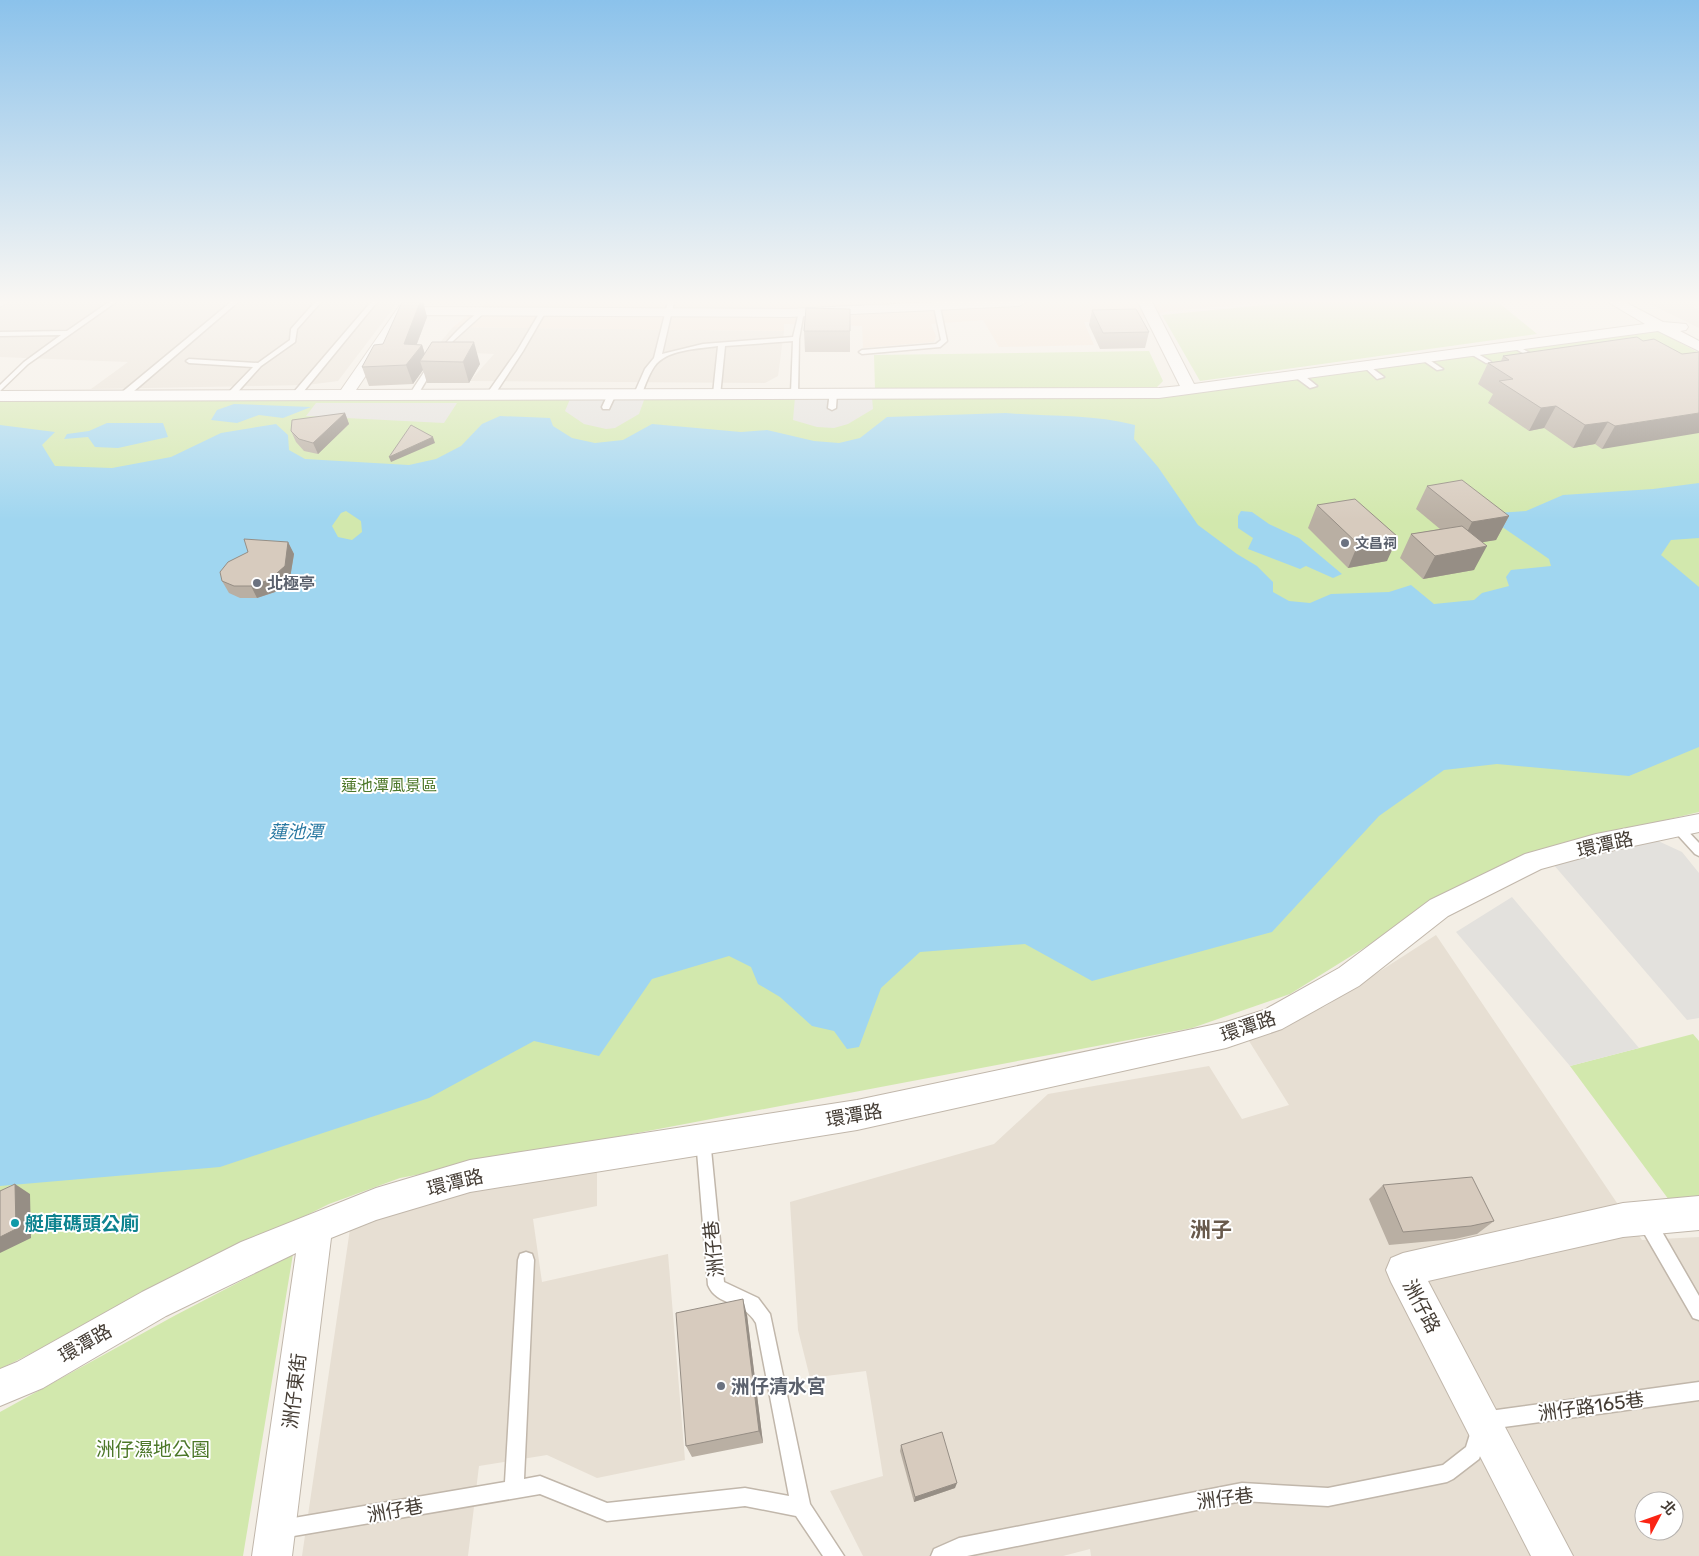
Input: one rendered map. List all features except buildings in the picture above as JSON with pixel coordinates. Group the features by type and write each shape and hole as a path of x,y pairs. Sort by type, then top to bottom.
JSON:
{"street":[{"path":"346,394 359,375"},
{"path":"1182,375 1190,390"},
{"path":"0,396 414,394 609,400 638,394 795,393 833,401 1160,392 1190,390 1298,375"},
{"name":"環潭路","path":"0,1388 30,1375 154,1304 253,1254 376,1204 470,1176 857,1115 1226,1035 1272,1020 1349,977 1439,908 1534,861 1596,844 1689,826"},
{"name":"洲仔路","path":"1553,1556 1403,1270 1623,1220 1699,1213"},
{"name":"洲仔東街","path":"274,1543 316,1227"}],"lane":[{"path":"0,389 14,375"},
{"path":"124,394 147,375"},
{"path":"231,394 250,375"},
{"path":"296,395 313,375"},
{"path":"414,394 426,375"},
{"path":"490,395 504,375"},
{"path":"638,394 646,375"},
{"path":"717,394 719,375"},
{"path":"795,375 795,393"},
{"path":"1298,375 1313,386"},
{"path":"1689,826 1699,852"},
{"name":"洲仔巷","path":"703,1139 716,1285 721,1291 748,1300 756,1307 764,1320 801,1508 834,1556"},
{"path":"1645,1218 1699,1312"},
{"path":"514,1489 526,1260"},
{"name":"洲仔路165巷","path":"1482,1421 1699,1391"},
{"name":"洲仔巷","path":"941,1556 959,1548 1242,1492 1328,1497 1447,1473 1473,1453 1482,1421"},
{"name":"洲仔巷","path":"274,1543 514,1489 540,1485 607,1512 745,1497 801,1508"}],"shaded area":[{"path":"111,375 343,375 338,381 307,385 91,389"},
{"path":"476,375 778,375 765,383 470,381"},
{"path":"795,397 872,397 873,409 848,424 834,428 817,427 793,420"},
{"path":"570,399 644,400 639,414 615,428 606,429 584,424 565,411"},
{"path":"316,403 457,403 444,423 306,416"},
{"path":"1656,840 1682,852 1699,873 1699,1018 1687,1020 1553,864"},
{"path":"1512,897 1639,1048 1570,1066 1456,932"},
{"path":"1436,935 1642,1240 1699,1237 1699,1556 1091,1556 1090,1549 1063,1556 863,1556 830,1491 883,1476 866,1371 810,1378 798,1330 790,1202 994,1144 1048,1094 1209,1066 1242,1119 1289,1105 1249,1041 1326,1006"},
{"path":"597,1164 597,1206 533,1219 542,1282 668,1254 685,1460 597,1478 547,1455 479,1466 468,1556 302,1556 350,1229 466,1185"}],"green space":[{"path":"875,375 1160,375 1163,381 1157,387 875,389"},
{"path":"1196,375 1246,375 1200,381"},
{"name":"蓮池潭","path":"1321,375 1699,375 1699,812 1557,846 1380,938 1290,994 1192,1028 400,1178 329,1204 0,1369 0,398 1172,395"},
{"path":"1693,1034 1699,1041 1699,1198 1669,1200 1570,1066"},
{"name":"洲仔濕地公園","path":"293,1254 243,1556 0,1556 0,1412 174,1316"}],"water":[{"path":"234,404 311,407 283,418 259,415 237,423 211,420 217,410"},
{"name":"蓮池潭","path":"1006,413 1087,417 1135,425 1134,439 1158,467 1198,525 1237,554 1257,566 1273,582 1273,592 1289,601 1310,603 1331,594 1389,592 1411,585 1434,604 1474,600 1482,593 1509,586 1506,577 1511,570 1551,566 1549,559 1495,522 1498,513 1526,511 1563,495 1653,489 1699,483 1699,538 1671,540 1661,555 1699,587 1699,747 1629,776 1497,764 1444,770 1379,816 1272,932 1092,981 1025,944 920,952 881,988 859,1047 847,1049 834,1031 812,1026 780,997 758,984 751,967 729,956 652,979 599,1056 534,1041 429,1098 220,1167 0,1186 0,425 55,432 42,445 55,466 112,468 171,457 221,433 276,424 288,435 289,450 305,459 409,465 436,459 461,446 482,424 500,416 550,418 553,426 572,438 595,443 623,440 652,424 741,432 767,430 814,441 839,443 860,438 887,417","holes":["346,511 361,521 362,532 352,540 338,537 332,526 341,513"]},
{"path":"107,423 163,423 168,437 118,448 95,447 88,437 64,439 67,434 89,431"},
{"path":"1241,511 1252,512 1269,524 1299,538 1342,574 1333,578 1306,566 1300,569 1248,549 1253,538 1238,528 1238,516"}],"place":[{"name":"文昌祠","path":"1345,543"},
{"name":"北極亭","path":"257,583"},
{"name":"艇庫碼頭公廁","path":"15,1223"},
{"name":"洲仔清水宮","path":"721,1386"}],"district":[{"name":"洲子","path":"1211,1230"}],"park label":[{"name":"蓮池潭風景區","path":"389,785"}]}
